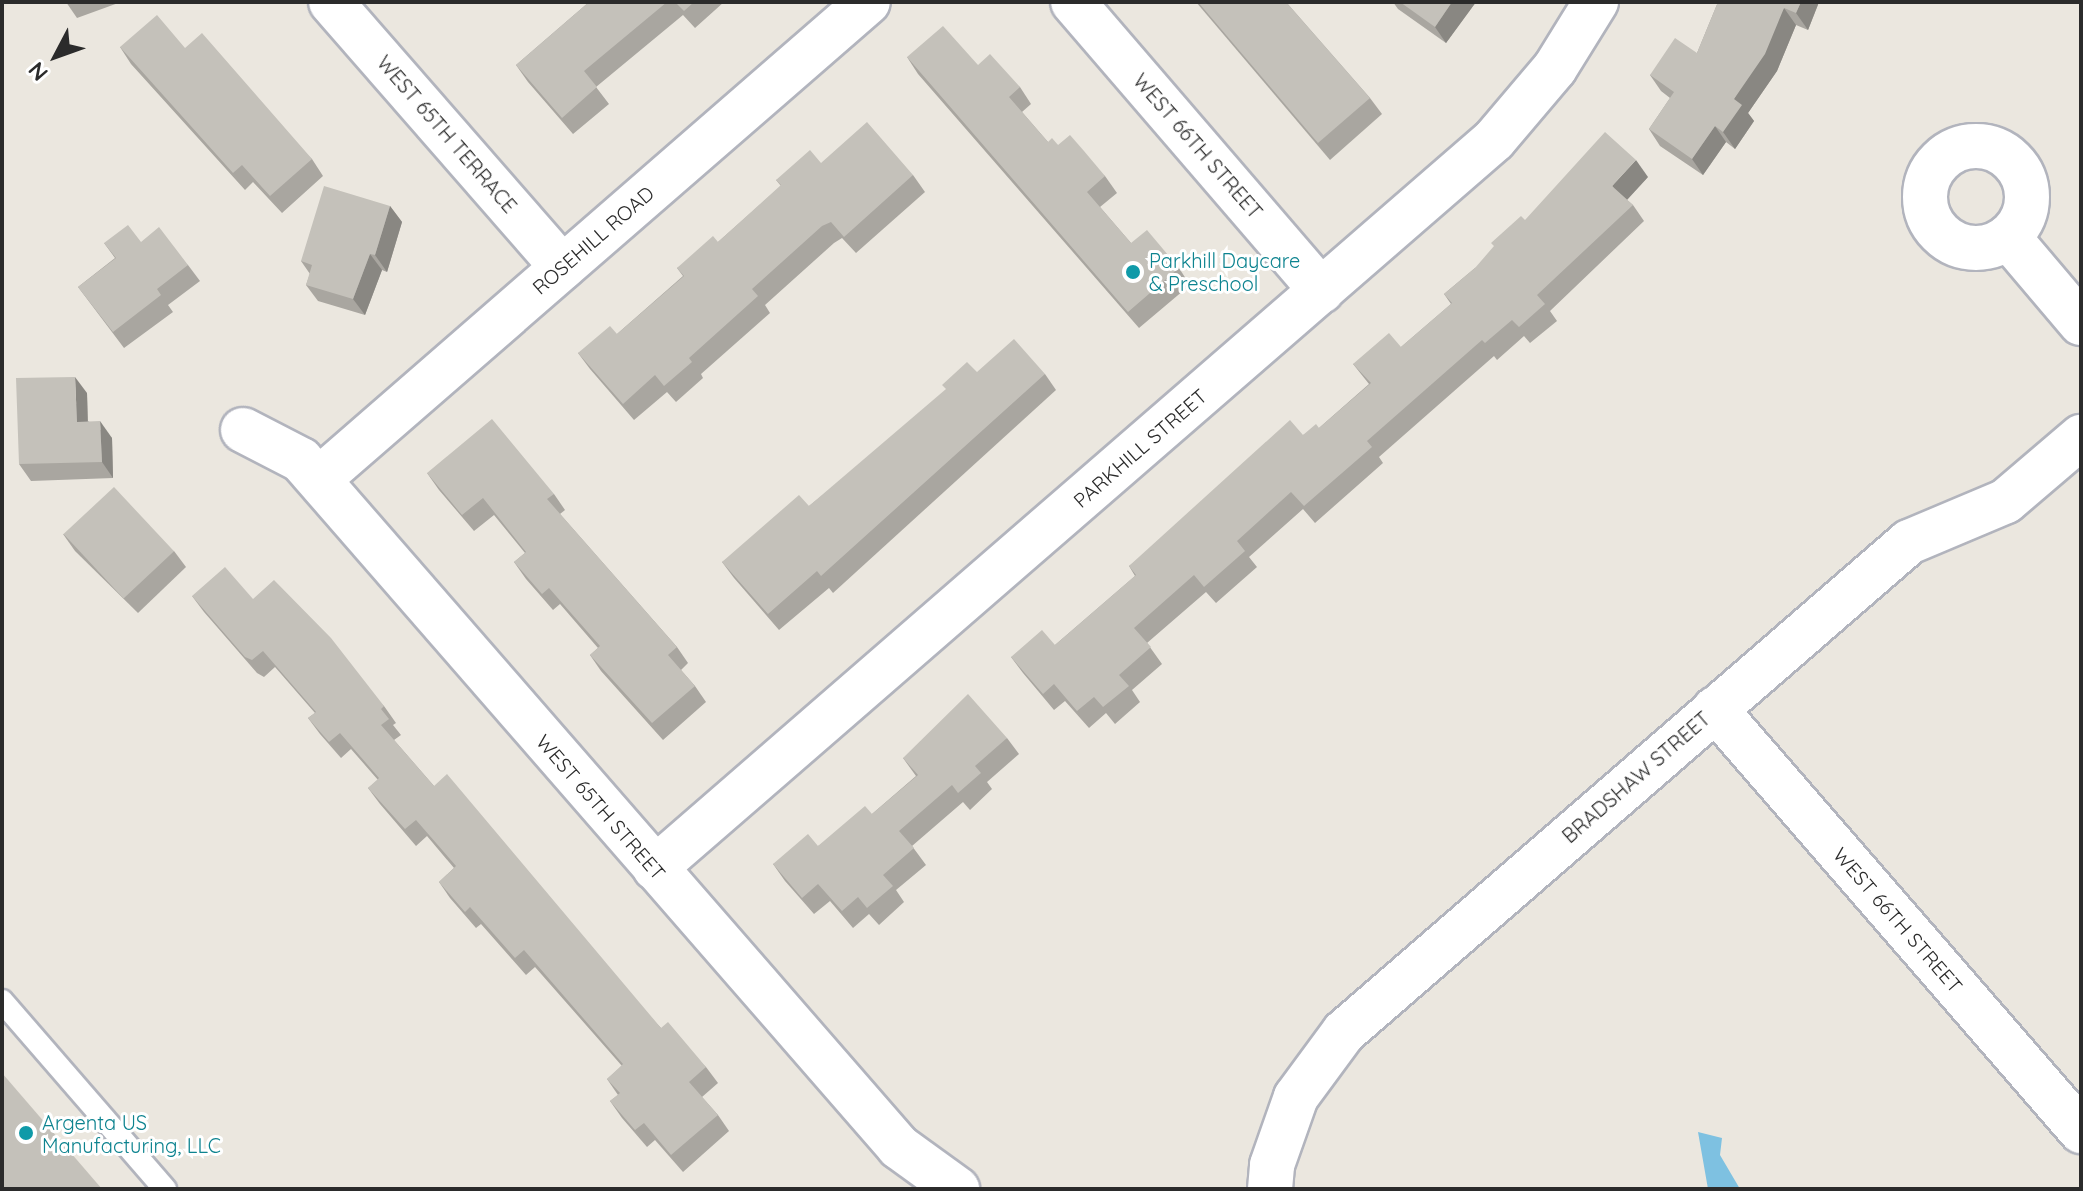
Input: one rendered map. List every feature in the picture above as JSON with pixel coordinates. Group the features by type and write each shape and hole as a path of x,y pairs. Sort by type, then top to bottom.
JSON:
{"street":[{"name":"WEST 65TH TERRACE","path":"331,2 562,267"},
{"name":"ROSEHILL ROAD","path":"319,479 868,2"},
{"name":"WEST 66TH STREET","path":"1073,2 1322,291"},
{"name":"PARKHILL STREET","path":"655,868 1494,140 1555,68 1596,2"},
{"path":"2008,237 2081,323"},
{"name":"WEST 65TH STREET","path":"243,430 301,460 319,479 899,1147 957,1189"},
{"name":"BRADSHAW STREET","path":"1270,1189 1272,1165 1296,1097 1344,1032 1909,542 2006,501 2081,437"},
{"name":"WEST 66TH STREET","path":"1715,709 2081,1131"}],"lane":[{"path":"2,1001 165,1189"}],"water":[{"path":"1698,1132 1722,1138 1720,1155 1740,1189 1708,1189"}],"building":[{"path":"589,2 667,2 584,71 597,87 562,118 516,65"},
{"path":"675,2 694,2 684,11"},
{"path":"1198,2 1286,2 1370,98 1318,143"},
{"path":"1400,2 1452,2 1435,27"},
{"path":"1718,2 1801,2 1796,13 1784,8 1765,54 1734,99 1742,105 1723,132 1715,126 1692,159 1649,129 1674,92 1650,75 1675,38 1697,53"},
{"path":"157,15 185,48 202,33 312,159 270,196 242,165 233,173 120,47"},
{"path":"943,26 978,65 990,54 1020,87 1009,97 1048,142 1052,138 1058,145 1070,135 1084,151 1105,176 1087,192 1131,243 1147,230 1179,268 1128,312 907,57"},
{"path":"867,122 913,175 844,237 831,222 822,226 752,289 758,296 689,358 692,362 664,386 655,375 623,404 578,353 610,326 617,334 684,276 677,268 713,236 718,242 781,185 776,180 810,150 821,163"},
{"path":"1605,132 1636,160 1612,186 1633,205 1537,295 1545,304 1519,327 1512,320 1485,343 1482,340 1367,441 1372,447 1304,506 1291,492 1237,541 1245,551 1204,587 1194,575 1134,628 1151,647 1119,675 1129,686 1103,707 1094,697 1077,711 1054,684 1043,694 1011,657 1042,630 1055,645 1136,575 1129,566 1290,420 1303,435 1316,424 1319,428 1371,383 1353,364 1389,333 1401,347 1452,303 1444,294 1475,268 1494,246 1491,243 1521,216 1525,220"},
{"path":"324,186 390,206 375,255 370,254 353,299 306,285 312,265 301,261"},
{"path":"128,225 141,242 159,227 188,265 157,289 161,295 113,332 78,287 116,258 104,243"},
{"path":"1014,339 1045,374 821,576 817,571 768,614 722,562 799,495 809,506 946,389 942,385 967,362 977,372"},
{"path":"75,377 77,422 100,421 102,462 19,464 16,378"},
{"path":"492,419 554,494 547,499 677,647 668,655 695,686 652,723 590,655 600,646 549,588 542,594 514,562 526,552 483,498 462,515 427,473"},
{"path":"114,487 174,551 124,598 64,534"},
{"path":"225,567 253,599 274,580 331,638 384,706 381,709 389,719 381,725 434,786 447,774 661,1028 668,1022 706,1067 689,1082 718,1115 671,1155 644,1123 635,1130 610,1101 620,1093 607,1079 623,1064 524,950 515,958 470,907 465,912 439,882 456,866 416,820 405,829 368,788 379,778 340,733 329,742 308,718 316,712 263,651 252,660 245,657 192,596"},
{"path":"968,694 1007,738 975,766 981,773 958,793 952,785 899,831 914,848 883,875 893,886 867,908 858,897 842,911 818,884 802,898 773,864 808,834 818,846 865,806 872,814 918,775 903,758"},
{"name":"Argenta US Manufacturing, LLC","path":"2,1073 102,1189 2,1189"}],"place":[{"name":"Parkhill Daycare & Preschool","path":"1133,272"},
{"name":"Argenta US Manufacturing, LLC","path":"26,1133"}]}
